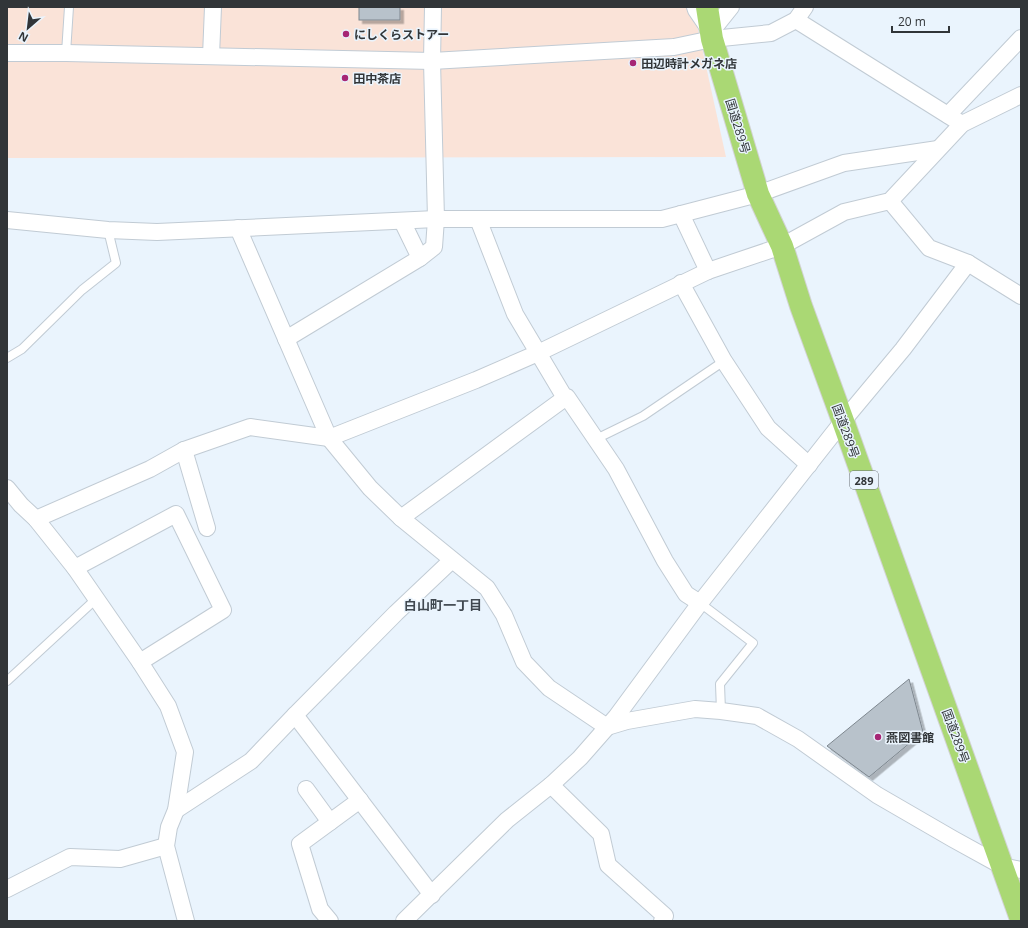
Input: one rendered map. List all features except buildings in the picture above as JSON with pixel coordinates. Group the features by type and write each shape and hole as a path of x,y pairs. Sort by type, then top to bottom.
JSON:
{"highway":[{"name":"国道289号","path":"707,7 711,36 758,194 782,246 801,306 843,421 1012,868 1021,919"}],"street":[{"path":"211,56 213,7"},
{"path":"286,339 420,258 434,247 436,219 432,61 433,7"},
{"path":"695,7 711,36"},
{"path":"711,36 731,7"},
{"path":"7,53 432,61 674,47 711,36 771,33 796,20 805,7"},
{"path":"796,20 962,124"},
{"path":"948,114 1021,38"},
{"path":"36,519 150,468 184,450 250,427 329,438 476,380 538,353 708,271 782,246 844,212 890,201 962,124 1021,95"},
{"path":"7,220 108,230 157,232 436,219 662,219 758,194 844,163 938,149"},
{"path":"890,201 929,248 968,263 1021,296"},
{"path":"681,214 708,271"},
{"path":"478,219 514,314 565,398 567,397 616,469 665,561 686,594 700,603"},
{"path":"402,221 420,258"},
{"path":"238,228 329,438 370,488 401,518 487,588 504,615 524,662 550,688 607,727"},
{"path":"404,921 507,820 551,785 580,758 607,727 700,603 843,421 903,349 968,263"},
{"path":"681,283 724,362 768,428 809,465"},
{"path":"401,518 565,398"},
{"path":"184,450 207,528"},
{"path":"7,488 14,507 36,519 75,568 140,662 168,706 185,752 176,810 169,827 166,846 186,921"},
{"path":"75,568 176,514 223,610 140,662"},
{"path":"176,810 251,761 396,613 452,560"},
{"path":"607,727 627,721 695,709 757,716 798,739 877,795 1012,868"},
{"path":"295,715 432,895"},
{"path":"551,785 601,834 608,865 665,916 662,921"},
{"path":"306,789 330,822"},
{"path":"330,921 320,909 300,844 360,800"},
{"path":"7,889 70,857 120,859 166,846"}],"lane":[{"path":"66,53 68,7"},
{"path":"7,358 22,349 82,290 116,263 108,230"},
{"path":"596,439 643,416 724,362"},
{"path":"7,681 96,599"},
{"path":"700,603 753,643 720,684 721,711"}],"shaded area":[{"path":"7,7 693,7 726,157 7,158"}],"place":[{"name":"にしくらストアー","path":"346,34"},
{"name":"田辺時計メガネ店","path":"633,63"},
{"name":"田中茶店","path":"345,78"},
{"name":"燕図書館","path":"878,737"}],"district":[{"name":"白山町一丁目","path":"443,605"}]}
